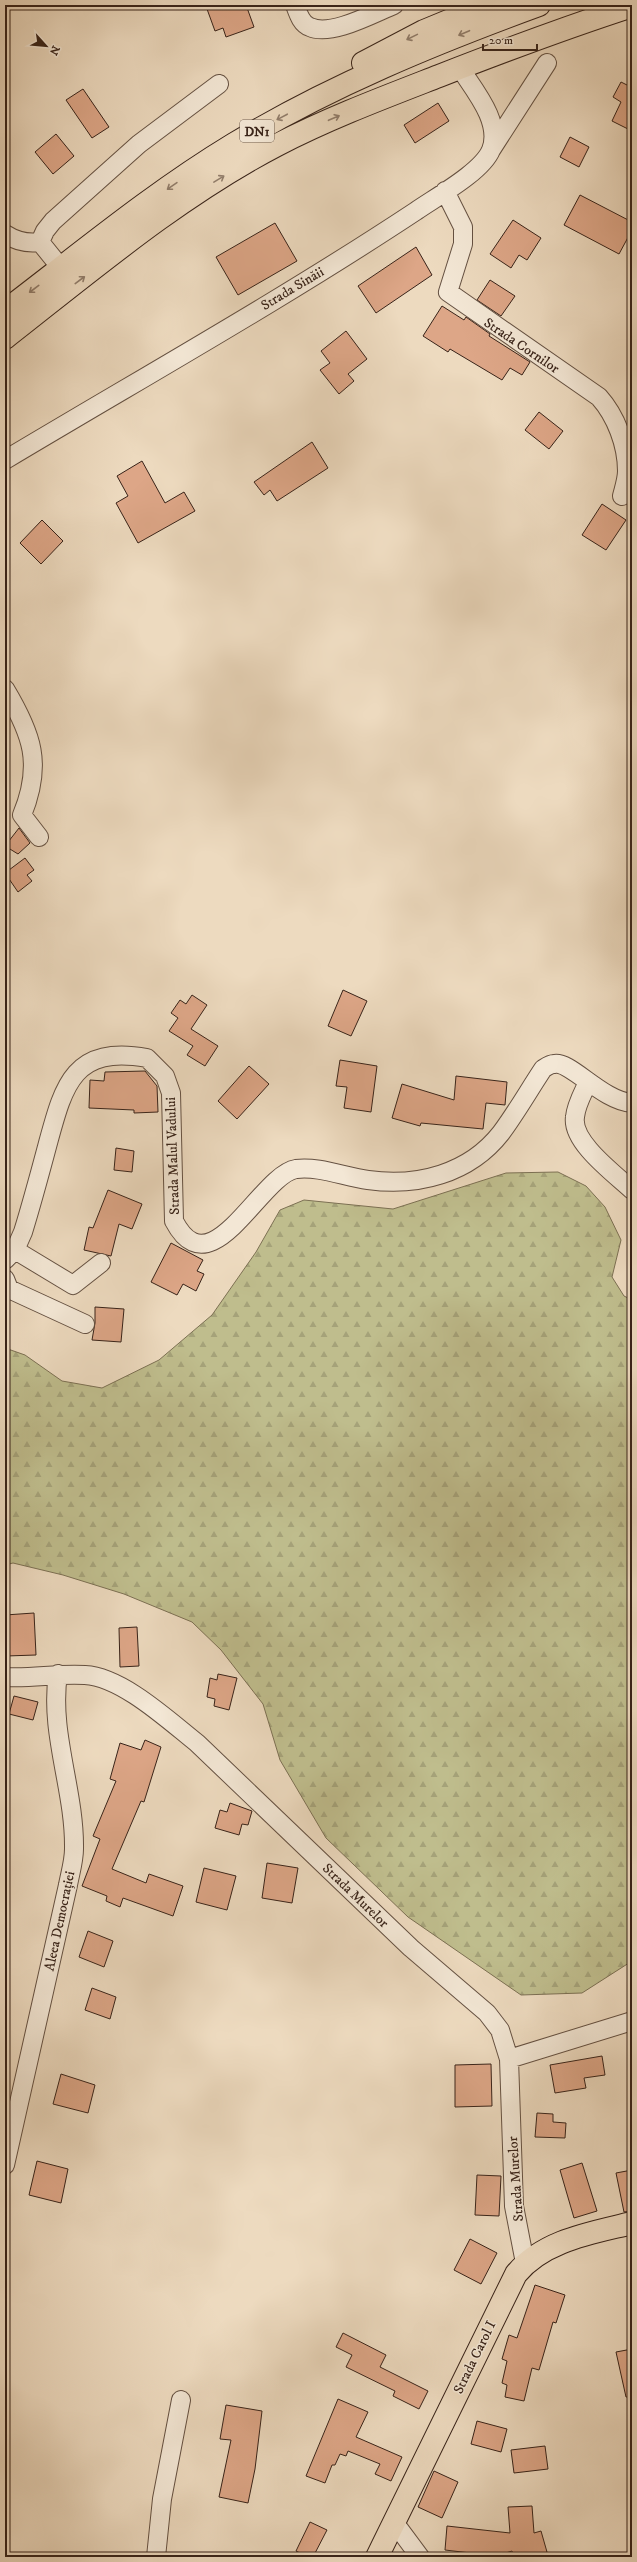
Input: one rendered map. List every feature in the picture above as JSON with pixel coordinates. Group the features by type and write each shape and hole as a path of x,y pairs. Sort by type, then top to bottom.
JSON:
{"main road":[{"path":"308,104 348,73 376,55 424,31 487,5"},
{"name":"DN1","path":"5,311 203,164 254,133 308,104 417,53 539,5"},
{"name":"DN1","path":"5,338 159,220 245,163 309,129 460,68 632,6"},
{"name":"Strada Carol I","path":"377,2557 506,2292 525,2263 563,2242 632,2222"}],"street":[{"path":"295,5 299,17 309,27 322,30 340,26 394,5"},
{"name":"Strada Sinăii","path":"5,460 375,238 445,191 483,162 547,63"},
{"path":"460,68 486,111 492,126 493,138 491,150"},
{"path":"40,242 45,231 53,221 139,144 219,84"},
{"name":"Strada Cornilor","path":"445,191 463,227 462,244 448,292 599,397 609,408 621,437 627,471 622,496"},
{"path":"5,234 12,239 29,244 40,242"},
{"path":"40,242 61,268"},
{"path":"5,689 25,722 32,752 33,779 22,815 39,837"},
{"name":"Strada Malul Vadului","path":"10,1255 24,1232 63,1092 82,1067 92,1060 111,1054 147,1058 165,1076 171,1092 174,1221 180,1233 186,1239 195,1242 206,1243 225,1234 279,1177 296,1169 312,1170 392,1183 413,1182 461,1167 484,1150 501,1133 543,1069 554,1064 569,1066 588,1082 614,1098 632,1103"},
{"path":"588,1082 574,1118 581,1141 632,1190"},
{"path":"10,1255 74,1285 101,1262"},
{"path":"5,1278 9,1289 86,1324"},
{"name":"Strada Murelor","path":"5,1677 58,1674 87,1675 109,1681 163,1716 197,1743 411,1948 487,2013 500,2030 509,2059 514,2206 525,2263"},
{"name":"Aleea Democrației","path":"5,2165 68,1885 74,1850 55,1711 58,1674"},
{"path":"509,2059 632,2021"},
{"path":"156,2557 162,2499 181,2400"},
{"path":"394,2522 420,2557"}],"green space":[{"path":"558,1172 586,1186 605,1207 621,1240 612,1277 624,1296 632,1300 632,1961 582,1993 521,1995 408,1917 326,1838 280,1760 263,1704 221,1650 192,1622 124,1594 63,1575 13,1563 5,1565 5,1348 25,1355 62,1381 102,1388 159,1360 212,1315 256,1252 280,1210 304,1200 393,1209 506,1173"}],"building":[{"path":"219,5 246,5 254,27 226,37 223,28 215,31 207,9"},
{"path":"632,80 632,131 612,121 621,102 613,97 621,82 629,86"},
{"path":"83,89 109,127 92,138 66,100"},
{"path":"438,103 449,121 415,143 404,125"},
{"path":"56,134 74,156 53,174 35,152"},
{"path":"570,137 589,147 579,167 560,157"},
{"path":"580,195 632,222 632,230 619,254 564,225"},
{"path":"513,220 541,238 527,260 519,255 511,268 490,254"},
{"path":"275,223 297,261 238,295 216,257"},
{"path":"416,247 432,275 376,313 358,286"},
{"path":"490,280 515,296 501,316 477,300"},
{"path":"442,306 464,320 466,317 490,334 489,336 530,362 522,375 510,368 502,380 450,349 448,352 423,336"},
{"path":"346,331 367,359 348,374 354,381 339,394 320,370 330,363 321,351"},
{"path":"539,412 563,431 549,449 525,430"},
{"path":"312,442 328,468 277,501 270,490 264,495 254,482"},
{"path":"142,461 165,503 184,492 195,511 138,543 116,503 128,496 117,476"},
{"path":"602,504 626,520 606,550 582,535"},
{"path":"42,520 63,541 41,564 20,543"},
{"path":"19,828 30,843 18,854 5,846"},
{"path":"25,858 34,870 27,875 32,881 18,892 5,873"},
{"path":"343,990 367,1001 351,1036 328,1026"},
{"path":"192,995 207,1005 191,1029 218,1046 205,1066 187,1055 193,1046 169,1031 178,1018 171,1013 180,1000 186,1004"},
{"path":"340,1060 377,1066 371,1112 344,1108 347,1087 336,1086"},
{"path":"249,1066 269,1084 237,1119 218,1101"},
{"path":"145,1071 157,1086 158,1112 134,1113 134,1110 89,1108 90,1080 104,1081 105,1072"},
{"path":"456,1076 507,1082 505,1105 486,1103 483,1129 421,1123 420,1126 392,1118 402,1084 454,1100"},
{"path":"116,1148 134,1151 132,1172 114,1170"},
{"path":"108,1190 142,1204 132,1229 119,1224 111,1256 84,1250 89,1227 93,1228"},
{"path":"171,1243 203,1260 197,1271 204,1274 196,1291 183,1284 177,1295 151,1282"},
{"path":"95,1307 124,1309 121,1342 92,1340 95,1323"},
{"path":"34,1613 36,1655 6,1656 5,1615"},
{"path":"137,1627 139,1666 120,1667 119,1628"},
{"path":"218,1674 237,1678 229,1710 214,1706 215,1699 207,1697 210,1678 217,1680"},
{"path":"14,1696 38,1702 33,1720 9,1714"},
{"path":"145,1740 161,1747 144,1802 141,1801 112,1869 146,1883 149,1874 183,1886 173,1916 123,1898 120,1907 106,1901 107,1896 82,1886 100,1839 93,1836 116,1781 110,1779 120,1743 141,1750"},
{"path":"230,1803 252,1811 248,1825 242,1824 239,1835 215,1828 220,1810 227,1812"},
{"path":"267,1863 298,1868 292,1903 262,1898"},
{"path":"204,1868 236,1876 227,1910 196,1902"},
{"path":"88,1931 113,1941 104,1967 79,1957"},
{"path":"92,1988 116,1997 110,2019 85,2010"},
{"path":"602,2056 605,2075 584,2078 586,2088 555,2093 550,2065"},
{"path":"491,2064 492,2106 455,2107 455,2065"},
{"path":"61,2074 95,2085 88,2113 53,2104"},
{"path":"537,2113 553,2114 553,2122 566,2123 565,2138 535,2137"},
{"path":"37,2161 68,2169 61,2203 29,2195"},
{"path":"582,2163 597,2211 574,2218 560,2170"},
{"path":"632,2170 632,2211 624,2212 616,2173"},
{"path":"477,2175 501,2176 499,2216 475,2215"},
{"path":"470,2239 497,2253 481,2284 454,2270"},
{"path":"535,2285 565,2295 556,2323 553,2322 539,2370 532,2368 524,2401 505,2397 507,2385 502,2383 507,2361 502,2359 509,2335 517,2338"},
{"path":"343,2333 386,2355 380,2367 428,2391 419,2409 393,2396 395,2391 346,2367 352,2355 336,2347"},
{"path":"632,2349 632,2397 626,2397 616,2352"},
{"path":"338,2399 368,2412 356,2437 402,2457 391,2481 375,2474 380,2464 348,2451 346,2456 340,2454 335,2465 332,2465 325,2483 306,2476"},
{"path":"226,2405 262,2411 255,2469 248,2503 219,2497 231,2440 220,2439"},
{"path":"477,2421 507,2429 501,2452 471,2444"},
{"path":"545,2446 548,2469 514,2473 511,2450"},
{"path":"434,2471 458,2482 442,2518 418,2507"},
{"path":"532,2506 534,2533 541,2531 547,2552 532,2557 514,2557 512,2551 496,2556 445,2550 447,2526 510,2533 508,2507"},
{"path":"310,2522 327,2530 313,2557 308,2557 296,2551"}]}
